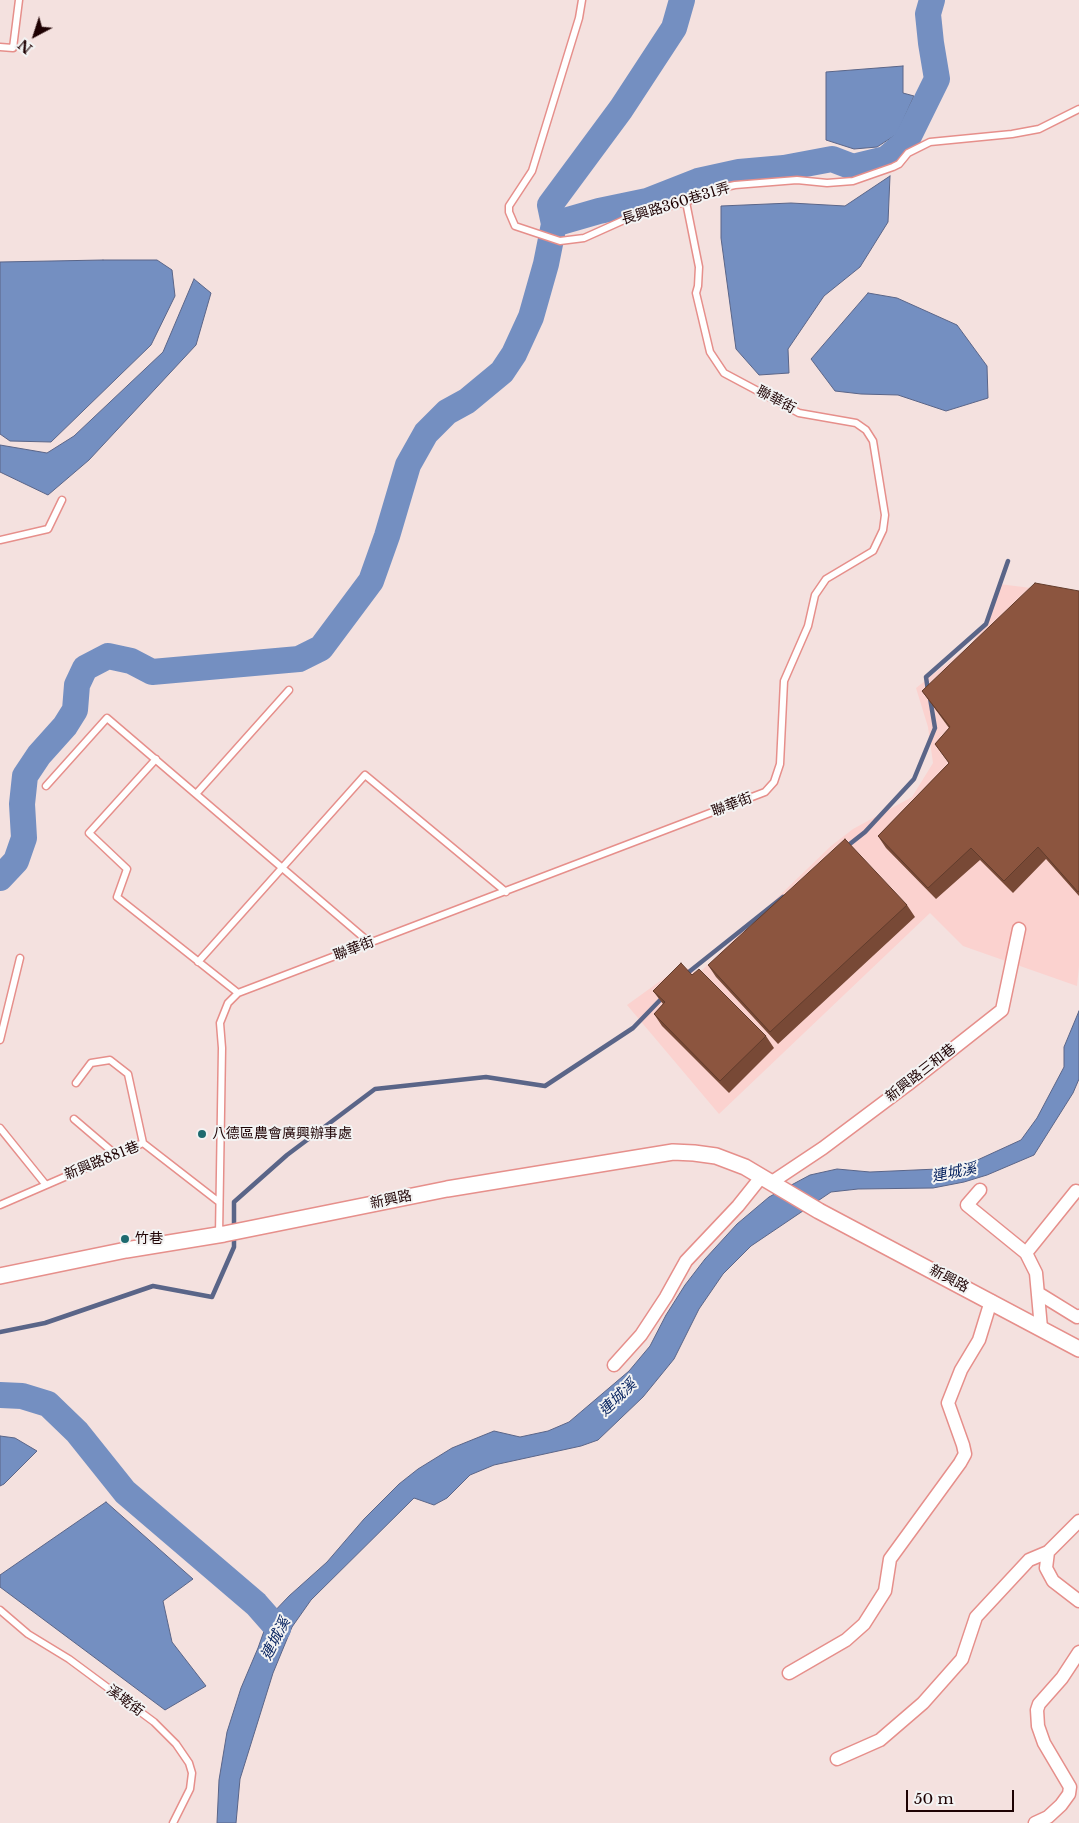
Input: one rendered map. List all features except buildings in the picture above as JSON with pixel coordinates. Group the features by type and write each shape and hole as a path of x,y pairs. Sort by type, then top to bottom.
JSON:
{"street":[{"name":"新興路三和巷","path":"614,1364 641,1335 666,1297 686,1261 738,1206 770,1181 823,1148 1002,1010 1019,930"},
{"name":"新興路","path":"1,1276 126,1250 221,1235 448,1189 673,1152 716,1156 745,1167 819,1211 1079,1349"},
{"path":"980,1190 967,1205 1026,1253 1036,1273 1042,1328"},
{"path":"1026,1253 1076,1191"},
{"path":"1038,1293 1077,1317 1079,1316"},
{"path":"789,1674 846,1640 864,1624 885,1591 890,1560 965,1454 948,1403 961,1370 979,1340 991,1301"},
{"path":"837,1759 880,1740 923,1703 962,1659 976,1617 1029,1560 1048,1552 1079,1521"},
{"path":"1048,1552 1046,1568 1053,1581 1079,1601"},
{"path":"1035,1823 1048,1817 1070,1794 1070,1787 1044,1743 1038,1726 1037,1710 1039,1704 1062,1678 1079,1652"}],"lane":[{"path":"0,47 13,48 19,0"},
{"name":"長興路360巷31弄","path":"582,0 532,171 509,206 508,212 515,226 560,242 584,238 633,216 686,202 716,189 735,185 797,180 827,183 853,181 899,164 908,153 930,142 1012,134 1039,129 1079,109"},
{"name":"聯華街","path":"238,993 765,792 774,782 780,764 784,681 808,626 815,594 826,579 873,551 883,530 885,515 873,441 866,430 856,423 799,413 724,372 710,352 696,293 699,267 686,202"},
{"path":"0,540 48,529 62,500"},
{"path":"196,794 289,690"},
{"path":"46,786 107,718 370,943"},
{"path":"156,758 89,833 127,869 117,897 238,993 228,1003 220,1023 222,1048 219,1202 221,1235"},
{"path":"198,962 365,775 506,892"},
{"path":"0,1040 20,958"},
{"path":"76,1083 91,1063 110,1060 128,1074 142,1143"},
{"path":"74,1119 115,1154"},
{"path":"0,1128 46,1184"},
{"name":"新興路881巷","path":"0,1205 142,1143 219,1202"},
{"name":"溪墘街","path":"0,1610 28,1634 69,1659 154,1722 176,1744 189,1763 192,1773 190,1789 173,1823"}],"shaded area":[{"path":"999,584 1079,594 1079,966 1077,986 963,946 930,913 719,1114 627,1005 681,966 699,973 831,846 853,829 912,797 933,763 928,727 916,688 969,646 988,620"}],"water":[{"path":"903,66 903,93 914,96 897,134 877,147 854,149 826,140 826,72"},
{"path":"890,176 888,222 860,267 824,296 788,349 789,373 759,375 736,349 721,238 721,206 791,203 845,206"},
{"path":"157,260 172,270 175,296 151,345 51,442 10,441 0,434 0,262"},
{"path":"194,279 211,293 196,345 89,460 48,495 0,472 0,445 47,453 74,436 163,352"},
{"path":"868,293 897,298 957,325 987,366 988,398 946,411 898,395 835,391 811,359"},
{"name":"連城溪","path":"1079,1011 1079,1079 1073,1093 1034,1155 987,1175 933,1188 858,1189 831,1192 751,1246 723,1274 699,1309 674,1359 643,1397 598,1440 581,1446 494,1465 470,1475 447,1498 434,1505 414,1498 311,1600 292,1627 273,1673 240,1779 236,1823 217,1823 219,1780 227,1732 241,1688 269,1617 327,1562 364,1519 399,1484 418,1469 452,1448 494,1431 520,1437 548,1431 569,1422 629,1371 650,1346 666,1315 685,1285 705,1259 737,1224 769,1197 810,1175 837,1169 870,1172 960,1168 1021,1140 1037,1118 1064,1067 1064,1047"},
{"path":"0,1436 15,1438 37,1451 0,1486"},
{"path":"106,1502 193,1579 163,1601 172,1642 206,1686 165,1710 0,1587 0,1575"}],"waterway":[{"path":"554,224 550,205 621,109 674,28 682,0"},
{"path":"0,878 16,861 24,838 22,804 25,776 39,755 65,726 75,710 77,685 85,668 108,656 131,661 152,672 299,659 321,648 371,581 387,536 408,465 426,433 447,412 467,401 502,372 514,354 531,317 546,264 554,224 599,211 647,201 698,181 739,172 784,168 832,159 853,167 886,159 906,142 937,79 928,14 932,0"},
{"path":"928,691 926,677 986,624 1008,561"},
{"path":"846,847 865,832 914,779 935,728 930,698"},
{"path":"685,975 783,897"},
{"path":"0,1332 45,1323 153,1286 212,1297 234,1247 234,1202 287,1155 375,1089 486,1077 545,1086 633,1028 664,996"},
{"name":"連城溪","path":"0,1395 22,1396 48,1404 77,1432 125,1492 256,1604 278,1629"}],"place":[{"name":"八德區農會廣興辦事處","path":"202,1134"},
{"name":"竹巷","path":"125,1239"}]}
